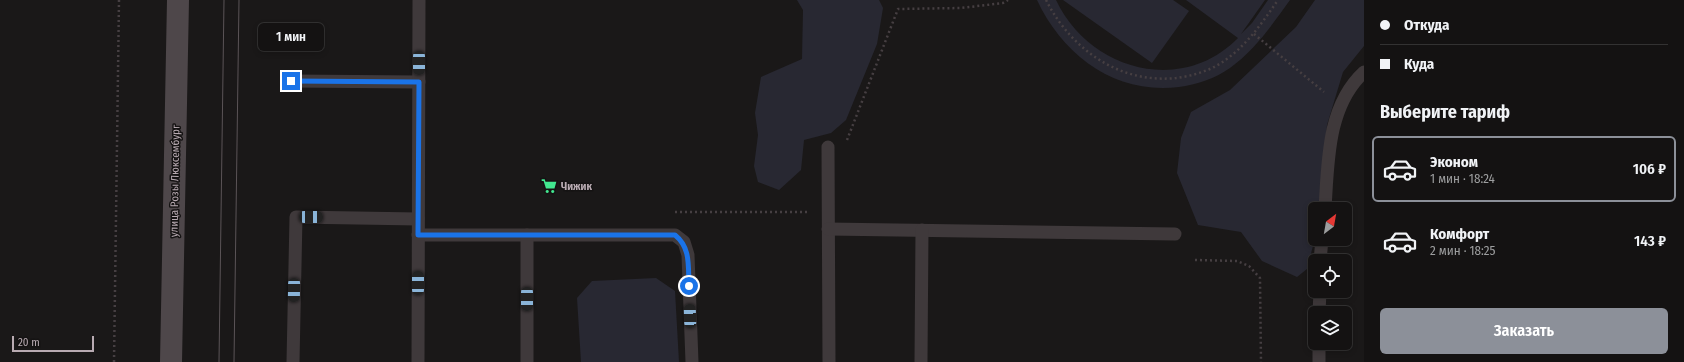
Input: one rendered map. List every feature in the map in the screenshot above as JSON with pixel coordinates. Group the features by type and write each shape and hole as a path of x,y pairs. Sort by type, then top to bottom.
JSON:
{"main road":[{"name":"улица Розы Люксембург","path":"171,362 178,0"}],"lane":[{"path":"418,362 419,0"},
{"path":"1325,202 1329,150 1340,105 1353,82 1364,72"},
{"path":"291,81 419,82"},
{"path":"828,147 829,362"},
{"path":"293,362 296,217 418,219"},
{"path":"828,229 1175,234"},
{"path":"921,362 922,230"},
{"path":"418,235 675,235 684,242 688,255 692,362"},
{"path":"526,236 527,362"},
{"path":"1319,350 1319,362"}],"path":[{"path":"114,362 119,0"},
{"path":"828,164 843,150 898,9 961,8 1003,3 1008,0"},
{"path":"1046,0 1063,27 1094,58 1109,67 1129,74 1152,79 1186,77 1205,71 1223,62 1254,34 1278,0"},
{"path":"1254,34 1340,105"},
{"path":"675,212 828,212"},
{"path":"1195,260 1237,261 1249,266 1260,278 1261,362"}],"shaded area":[{"path":"797,0 879,0 883,8 877,44 846,120 831,133 804,140 801,170 779,190 758,182 754,166 758,135 755,113 761,77 802,59 803,10"},
{"path":"1037,0 1056,0 1071,24 1090,44 1113,58 1138,67 1164,70 1190,66 1215,56 1238,38 1186,0 1265,0 1241,34 1252,23 1268,0 1290,0 1270,28 1255,45 1239,61 1224,72 1192,85 1156,88 1134,85 1113,78 1094,68 1061,38 1048,20"},
{"path":"1063,0 1173,0 1189,11 1152,63"},
{"path":"1315,0 1364,0 1364,46 1343,72 1327,125 1322,202 1308,202 1308,246 1313,246 1311,254 1308,254 1307,269 1297,277 1262,261 1241,232 1198,225 1177,173 1181,138 1191,112 1230,90 1296,27"},
{"path":"656,278 675,291 679,362 581,362 577,298 592,281"}],"tram line":[{"path":"219,362 224,0"},
{"path":"234,362 239,0"}],"place":[{"name":"Чижик","path":"549,186"}],"route":[{"path":"291,81 419,82 418,235 675,235 684,242 688,255 689,286"}]}
